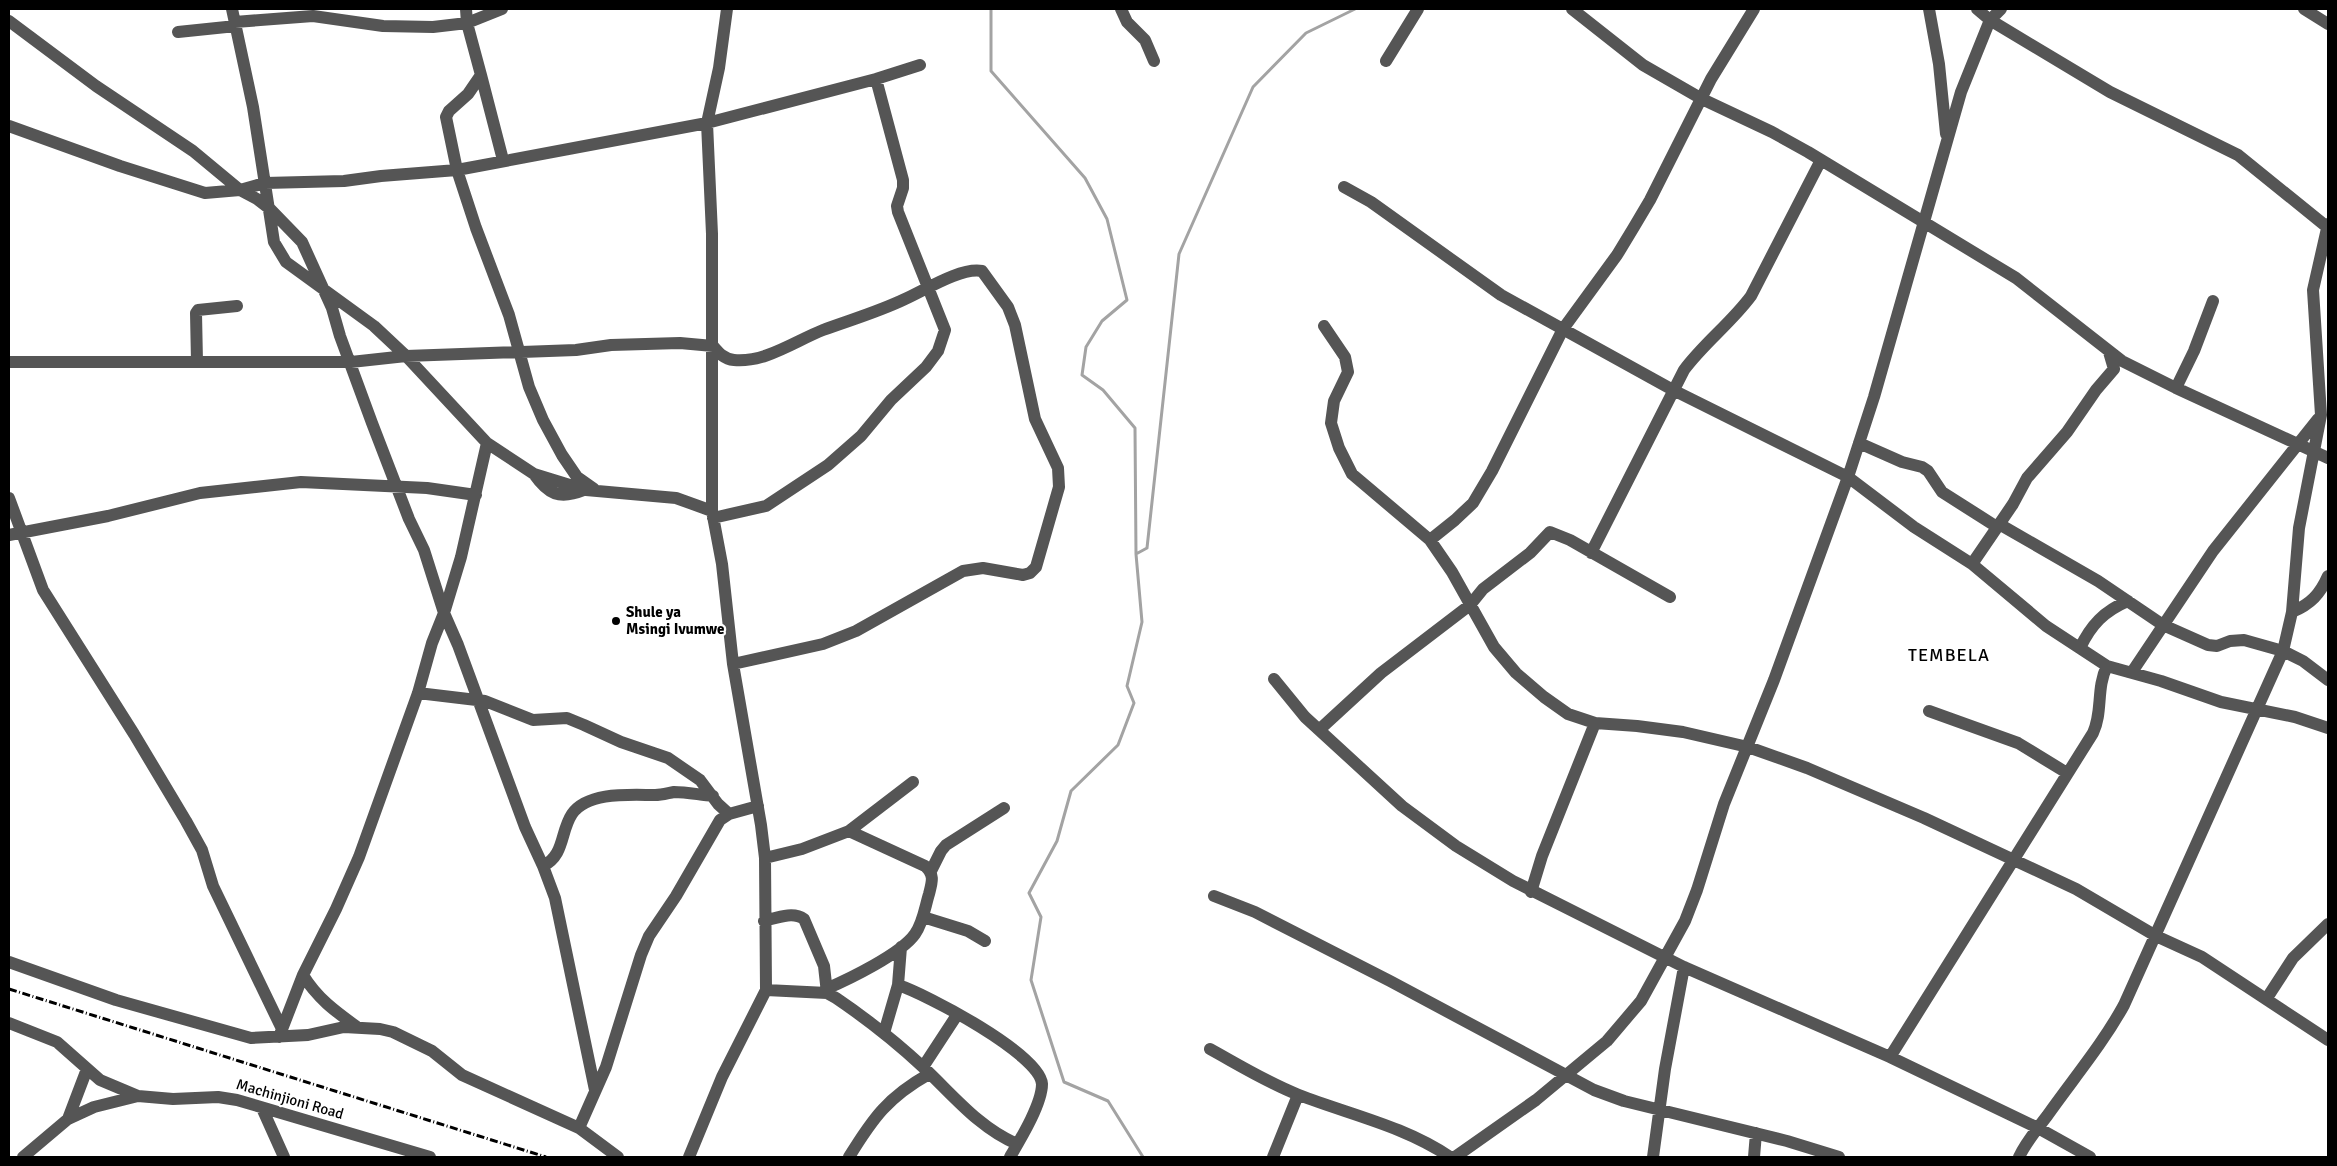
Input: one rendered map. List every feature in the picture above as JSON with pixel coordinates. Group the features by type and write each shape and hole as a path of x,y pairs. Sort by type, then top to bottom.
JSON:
{"street":[{"path":"232,9 253,108 274,242 278,251 294,270 357,312 406,356 487,443 534,474 591,490 676,498 712,515 766,506 783,497 828,465 861,436 891,400 926,367 943,339 945,330 927,288 917,257 900,220 897,206 903,188 903,180 876,79"},
{"path":"466,9 467,23 503,160"},
{"path":"178,32 313,16 383,26 433,27 467,23 502,9"},
{"path":"689,1157 722,1077 766,990 765,858 758,806 733,664 722,564 712,515 710,412 713,346 712,234 708,123 719,68 727,9"},
{"path":"1121,9 1127,22 1146,40 1154,61"},
{"path":"1386,61 1418,9"},
{"path":"1572,9 1643,65 1702,99 1772,132 2016,278 2109,352 2135,368 2296,445 2328,458"},
{"path":"1430,540 1456,520 1472,503 1492,472 1563,329 1617,255 1634,227 1720,62 1754,9"},
{"path":"1929,9 1939,64 1947,139"},
{"path":"1976,9 1990,20 2110,92 2238,155 2328,226 2324,268 2313,298 2323,359 2321,415 2299,528 2292,612 2283,651 2255,710 2134,985 2113,1026 2038,1128 2020,1157"},
{"path":"1456,1157 1566,1076 1607,1040 1641,1001 1688,913 1724,804 1748,747 1848,478 1925,222 1961,92 1990,20 2001,9"},
{"path":"2304,9 2328,24"},
{"path":"9,21 96,86 193,151 240,190 270,208 302,242 324,289 397,488 424,550 444,613 528,836 544,866 555,898 595,1090"},
{"path":"9,126 120,166 205,193 240,190 265,183 344,181 457,170 708,123 876,79 920,65"},
{"path":"482,75 468,94 449,111 446,117 457,170 476,228 509,315 518,352 539,411 562,455 578,477 591,490"},
{"path":"1591,553 1684,370 1700,350 1740,312 1751,296 1821,160"},
{"path":"1344,187 1371,202 1501,295 1673,390 1848,478 1914,527 1972,564 2046,626 2107,666 2132,672 2221,702 2294,717 2328,728"},
{"path":"9,362 351,362 406,356 680,343 713,346 723,357 732,360 758,357 894,304 962,273 974,270 982,271 996,289 1011,316 1021,345 1034,419 1058,468 1060,477 1058,494 1036,567 1030,573 1023,575 983,568 963,571 856,631 823,644 733,664"},
{"path":"2176,388 2197,344 2213,301"},
{"path":"197,362 196,313 198,310 237,306"},
{"path":"1324,326 1344,357 1348,372 1334,402 1332,423 1343,456 1352,474 1430,540 1452,572 1494,647 1516,673 1568,714 1595,723 1683,732 1748,747 1863,792 2013,858 2076,889 2156,936 2202,957 2267,998 2328,1040"},
{"path":"2109,352 2114,369"},
{"path":"1972,564 2013,504 2027,478 2067,432 2096,390 2114,369 2135,368"},
{"path":"2132,672 2213,551 2296,445 2310,432 2328,400"},
{"path":"281,1033 303,975 336,909 359,857 418,693 432,643 444,613 461,557 487,443"},
{"path":"1859,443 1902,462 1922,467 1928,471 1942,492 1998,526 2062,559 2163,625 2216,646 2230,641 2244,640 2283,651 2303,662 2328,680"},
{"path":"14,534 91,520 200,493 301,482 427,488 476,495"},
{"path":"9,498 14,534 43,590 144,750 202,850 214,886 281,1033"},
{"path":"1319,730 1380,673 1470,606 1483,589 1530,553 1550,532 1559,534 1670,597"},
{"path":"2292,612 2311,602 2319,594 2328,576"},
{"path":"2080,648 2086,634 2098,620 2112,608 2128,601"},
{"path":"1890,1056 2097,724 2100,688 2107,666"},
{"path":"1274,679 1290,700 1319,730 1384,790 1430,828 1531,892 1666,956 1684,967 1890,1056 2038,1128 2090,1157"},
{"path":"418,693 484,701 533,720 566,718 620,742 668,758 700,780 718,804 729,814"},
{"path":"1929,711 2018,743 2068,773"},
{"path":"1531,892 1542,856 1595,723"},
{"path":"765,858 802,849 849,831 913,782"},
{"path":"544,866 556,858 572,815 579,807 589,801 640,793 656,795 689,793 713,796"},
{"path":"579,1128 606,1067 641,955 649,936 676,896 710,834 720,820 729,814 758,806"},
{"path":"931,872 946,845 1004,808"},
{"path":"766,990 826,991 901,947 916,933 923,917 933,880 931,872 925,866 849,831"},
{"path":"1214,896 1255,912 1390,981 1594,1090 1661,1110 1824,1151 1839,1157"},
{"path":"764,921 791,915 799,915 804,919 824,966 826,991 884,1033 982,1123 1004,1139 1017,1144"},
{"path":"923,917 968,931 985,941"},
{"path":"2267,998 2294,958 2328,924"},
{"path":"884,1033 898,985 901,947"},
{"path":"9,962 116,1000 251,1038 281,1033 308,1035 344,1027 380,1029 407,1038 435,1053 462,1075 579,1128 618,1157"},
{"path":"1653,1157 1684,967"},
{"path":"303,975 313,992 329,1007 357,1027"},
{"path":"898,985 957,1015 1010,1046 1027,1060 1039,1078 1042,1083 1040,1096 1025,1132 1010,1157"},
{"path":"849,1157 872,1119 926,1070 957,1015"},
{"name":"Machinjioni Road","path":"9,1023 57,1042 100,1080 138,1096 173,1100 218,1097 430,1157"},
{"path":"1210,1049 1298,1094 1414,1135 1450,1157"},
{"path":"68,1119 87,1070"},
{"path":"1273,1157 1298,1094"},
{"path":"23,1157 68,1119 94,1107 138,1096"},
{"path":"262,1108 284,1157"},
{"path":"1754,1157 1756,1133"}],"waterway":[{"path":"991,9 991,71 1085,178 1107,219 1127,300 1102,321 1086,347 1082,375 1103,390 1135,428 1136,554 1142,622 1127,686 1134,703 1118,745 1071,791 1057,841 1029,893 1041,917 1031,980 1064,1082 1108,1101 1143,1157"},
{"path":"1136,554 1147,548 1179,254 1253,87 1306,33 1355,9"}],"railway":[{"path":"9,989 546,1157"}],"place":[{"name":"Shule ya Msingi Ivumwe","path":"616,621"}],"district":[{"name":"TEMBELA","path":"1949,655"}]}
